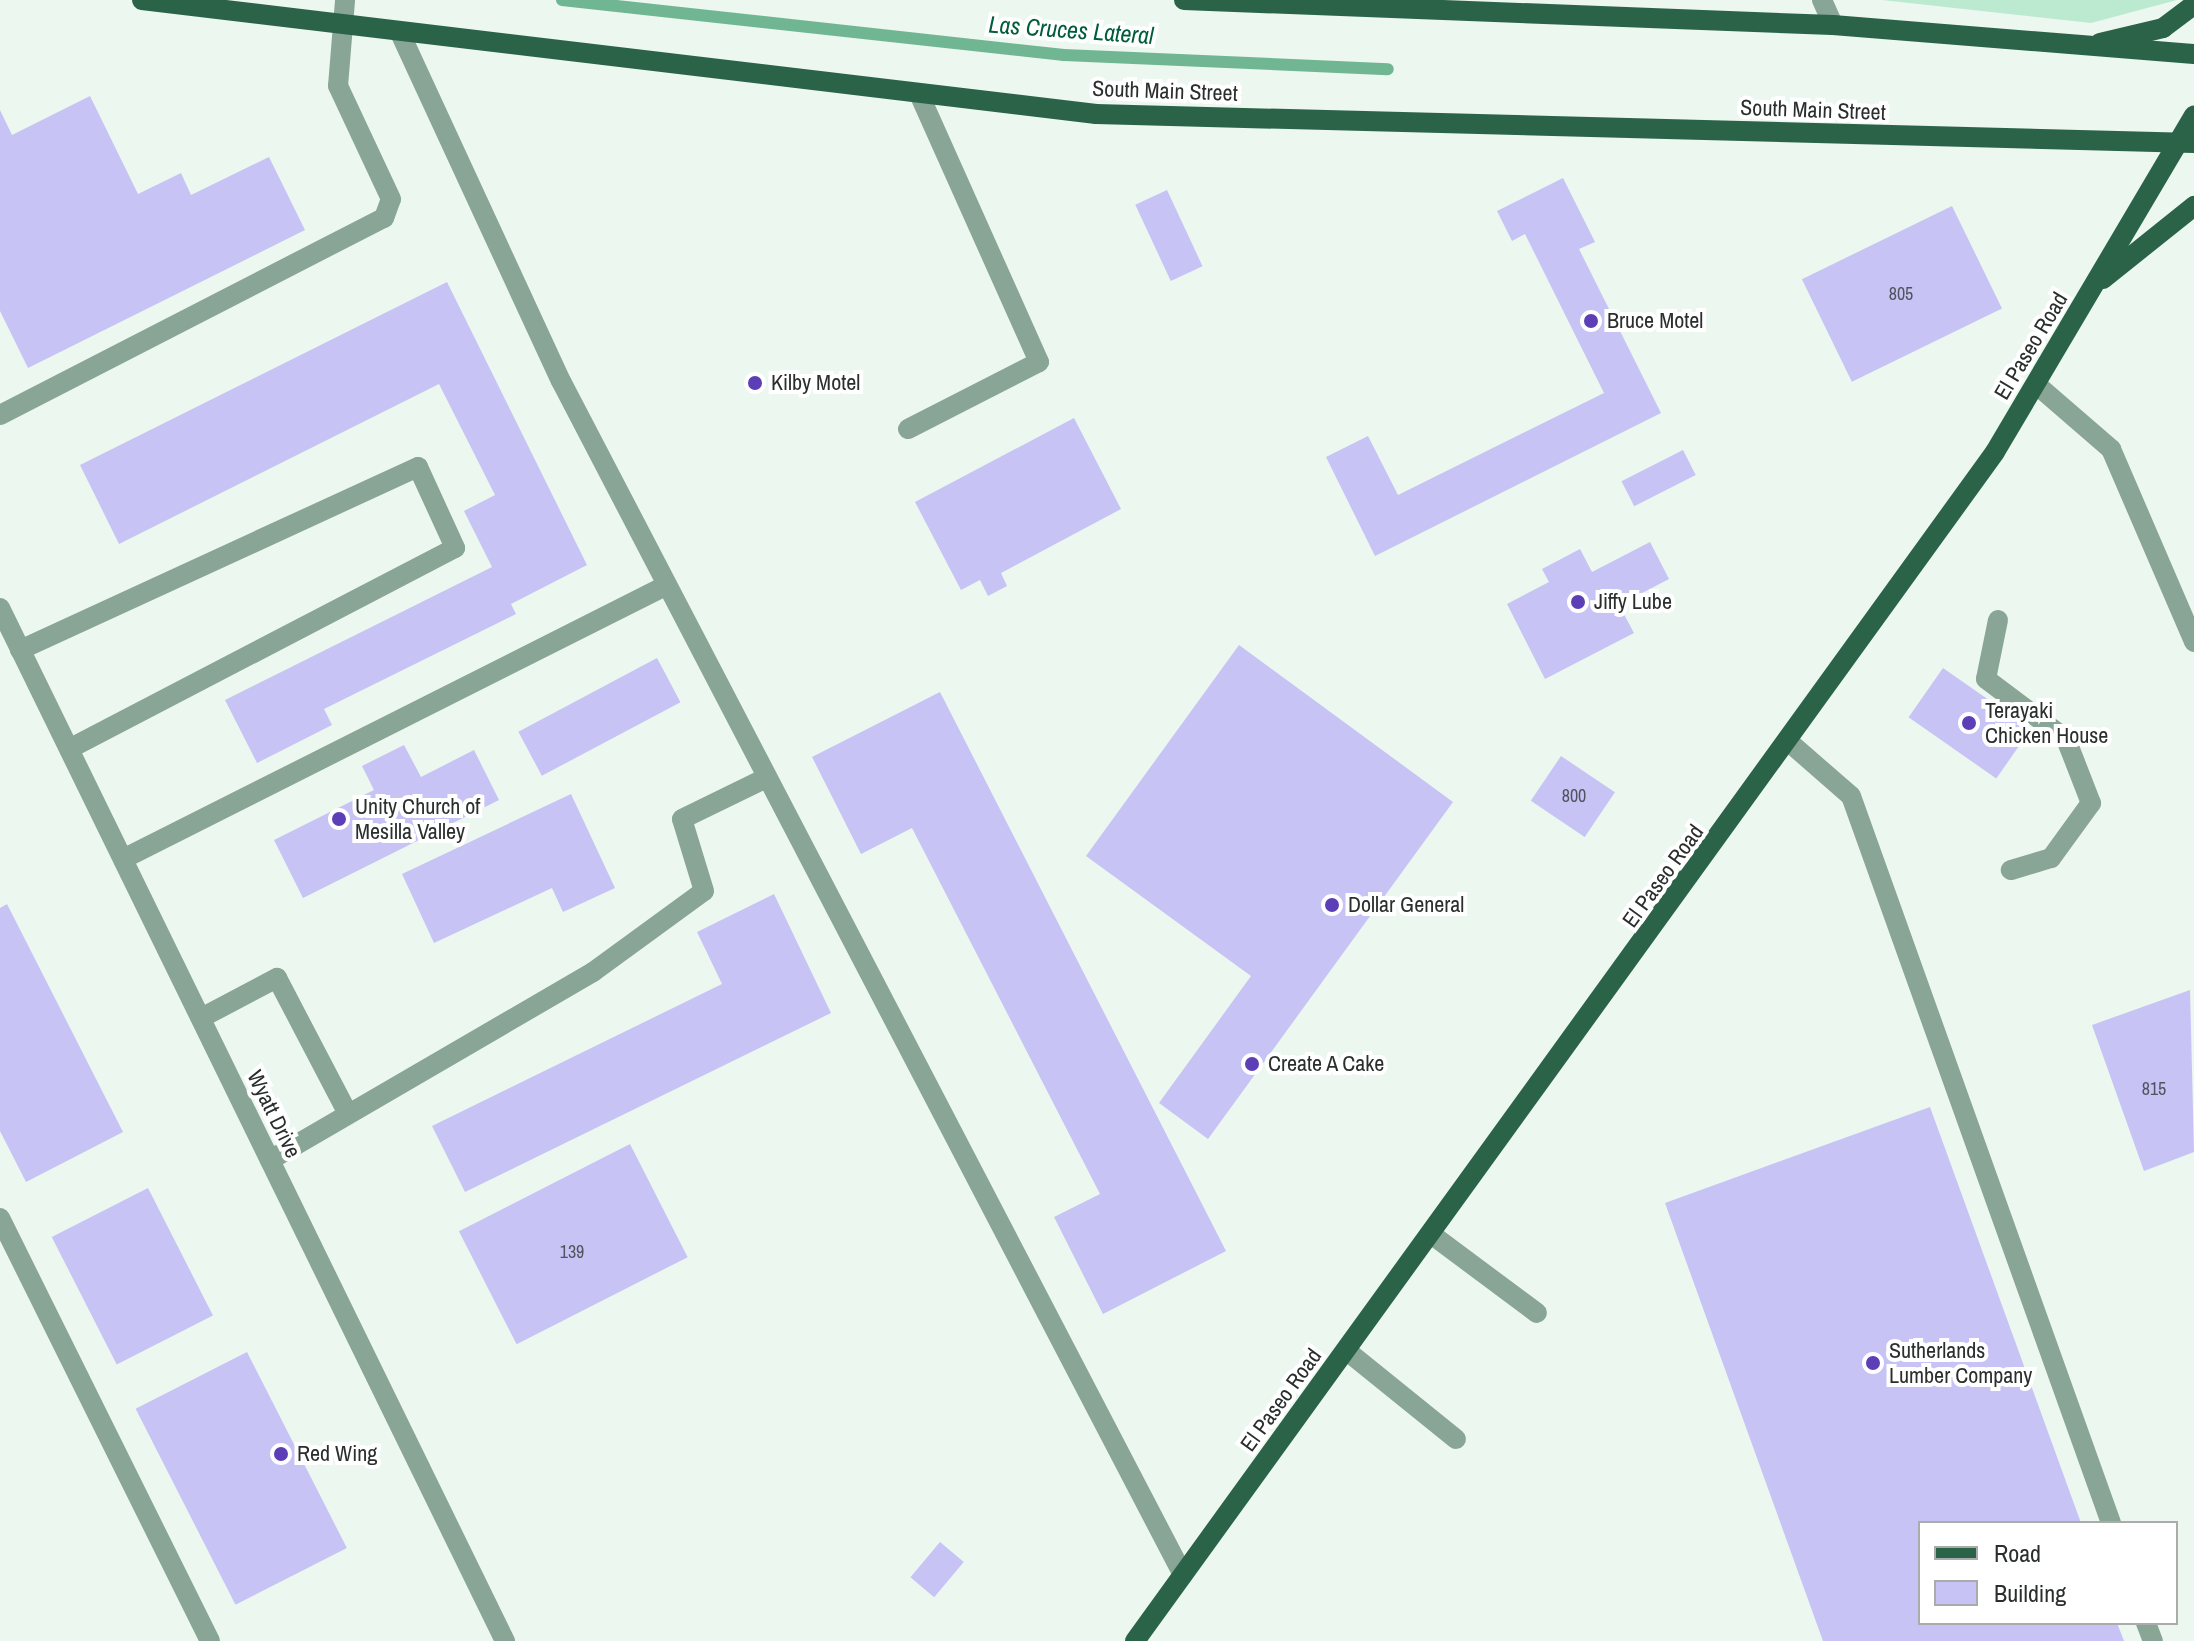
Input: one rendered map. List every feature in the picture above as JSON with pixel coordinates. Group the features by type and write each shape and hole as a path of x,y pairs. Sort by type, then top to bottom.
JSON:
{"main road":[{"name":"South Main Street","path":"142,0 340,28 1096,114 2186,142"},
{"path":"1184,0 1423,5 1833,25 2194,54"},
{"path":"2088,46 2163,28 2194,5"},
{"name":"El Paseo Road","path":"1135,1641 1789,742 2037,385 2094,286 2186,142 2194,116"},
{"path":"2094,286 2194,206"}],"street":[{"path":"3,407 384,218 391,199 338,86 340,28 345,0"},
{"path":"1822,0 1833,25"},
{"path":"401,35 665,586 1183,1575"},
{"path":"908,429 1039,362 919,94"},
{"path":"2037,385 2111,449 2194,642"},
{"path":"20,650 418,467 455,548 69,749"},
{"path":"123,859 665,586"},
{"name":"Wyatt Drive","path":"0,608 505,1641"},
{"path":"1998,620 1986,679 2066,739 2091,803 2051,858 2011,870"},
{"path":"1789,742 1851,796 2110,1521"},
{"path":"270,1160 593,972 704,891 682,819 764,779"},
{"path":"201,1018 277,978 348,1114"},
{"path":"0,1218 210,1641"},
{"path":"1431,1234 1537,1313"},
{"path":"1347,1351 1456,1439"}],"green space":[{"path":"1882,0 2177,0 2091,23"}],"building":[{"path":"90,96 138,194 181,173 191,195 269,157 305,230 28,368 0,311 0,110 12,135"},
{"name":"Bruce Motel","path":"1563,178 1595,242 1579,249 1661,413 1375,556 1326,457 1368,436 1398,495 1604,393 1525,234 1512,241 1497,211"},
{"path":"1167,190 1202,266 1171,281 1135,205"},
{"path":"1952,206 2002,308 1852,382 1802,279"},
{"path":"447,282 587,565 511,604 516,614 324,709 332,725 257,763 225,700 492,567 464,511 495,495 439,384 119,544 80,465"},
{"path":"1074,418 1121,509 1001,573 1007,586 988,596 980,580 961,590 915,502"},
{"path":"1683,450 1696,475 1634,506 1622,481"},
{"path":"1650,542 1669,579 1619,605 1634,633 1545,679 1507,604 1549,582 1542,569 1580,549 1592,572"},
{"path":"1239,645 1453,802 1208,1139 1159,1103 1251,976 1086,856"},
{"path":"657,658 680,702 542,776 518,732"},
{"name":"Terayaki Chicken House","path":"1943,668 2031,729 1996,779 1909,717"},
{"path":"940,692 1226,1251 1103,1314 1054,1217 1100,1194 912,828 861,854 812,757"},
{"path":"404,745 421,777 474,750 499,800 303,898 274,840 374,790 362,766"},
{"path":"1561,756 1615,792 1585,837 1531,801"},
{"path":"571,794 615,888 563,912 552,888 434,943 402,874"},
{"path":"774,894 831,1013 465,1192 432,1126 722,984 697,932"},
{"path":"7,904 123,1132 26,1182 0,1131 0,908"},
{"path":"2190,990 2194,1152 2144,1171 2092,1025"},
{"name":"Sutherlands Lumber Company","path":"1930,1107 2080,1521 1918,1521 1918,1625 2118,1625 2124,1641 1823,1641 1665,1203"},
{"path":"630,1144 688,1257 517,1344 459,1231"},
{"path":"148,1188 213,1315 117,1364 52,1237"},
{"path":"247,1352 347,1548 236,1605 136,1409"},
{"path":"940,1542 964,1562 934,1597 910,1577"}],"waterway":[{"name":"Las Cruces Lateral","path":"562,0 1064,55 1388,69"}],"place":[{"name":"Bruce Motel","path":"1591,321"},
{"name":"Kilby Motel","path":"755,383"},
{"name":"Jiffy Lube","path":"1578,602"},
{"name":"Terayaki Chicken House","path":"1969,723"},
{"name":"Unity Church of Mesilla Valley","path":"339,819"},
{"name":"Dollar General","path":"1332,905"},
{"name":"Create A Cake","path":"1252,1064"},
{"name":"Sutherlands Lumber Company","path":"1873,1363"},
{"name":"Red Wing","path":"281,1454"}]}
